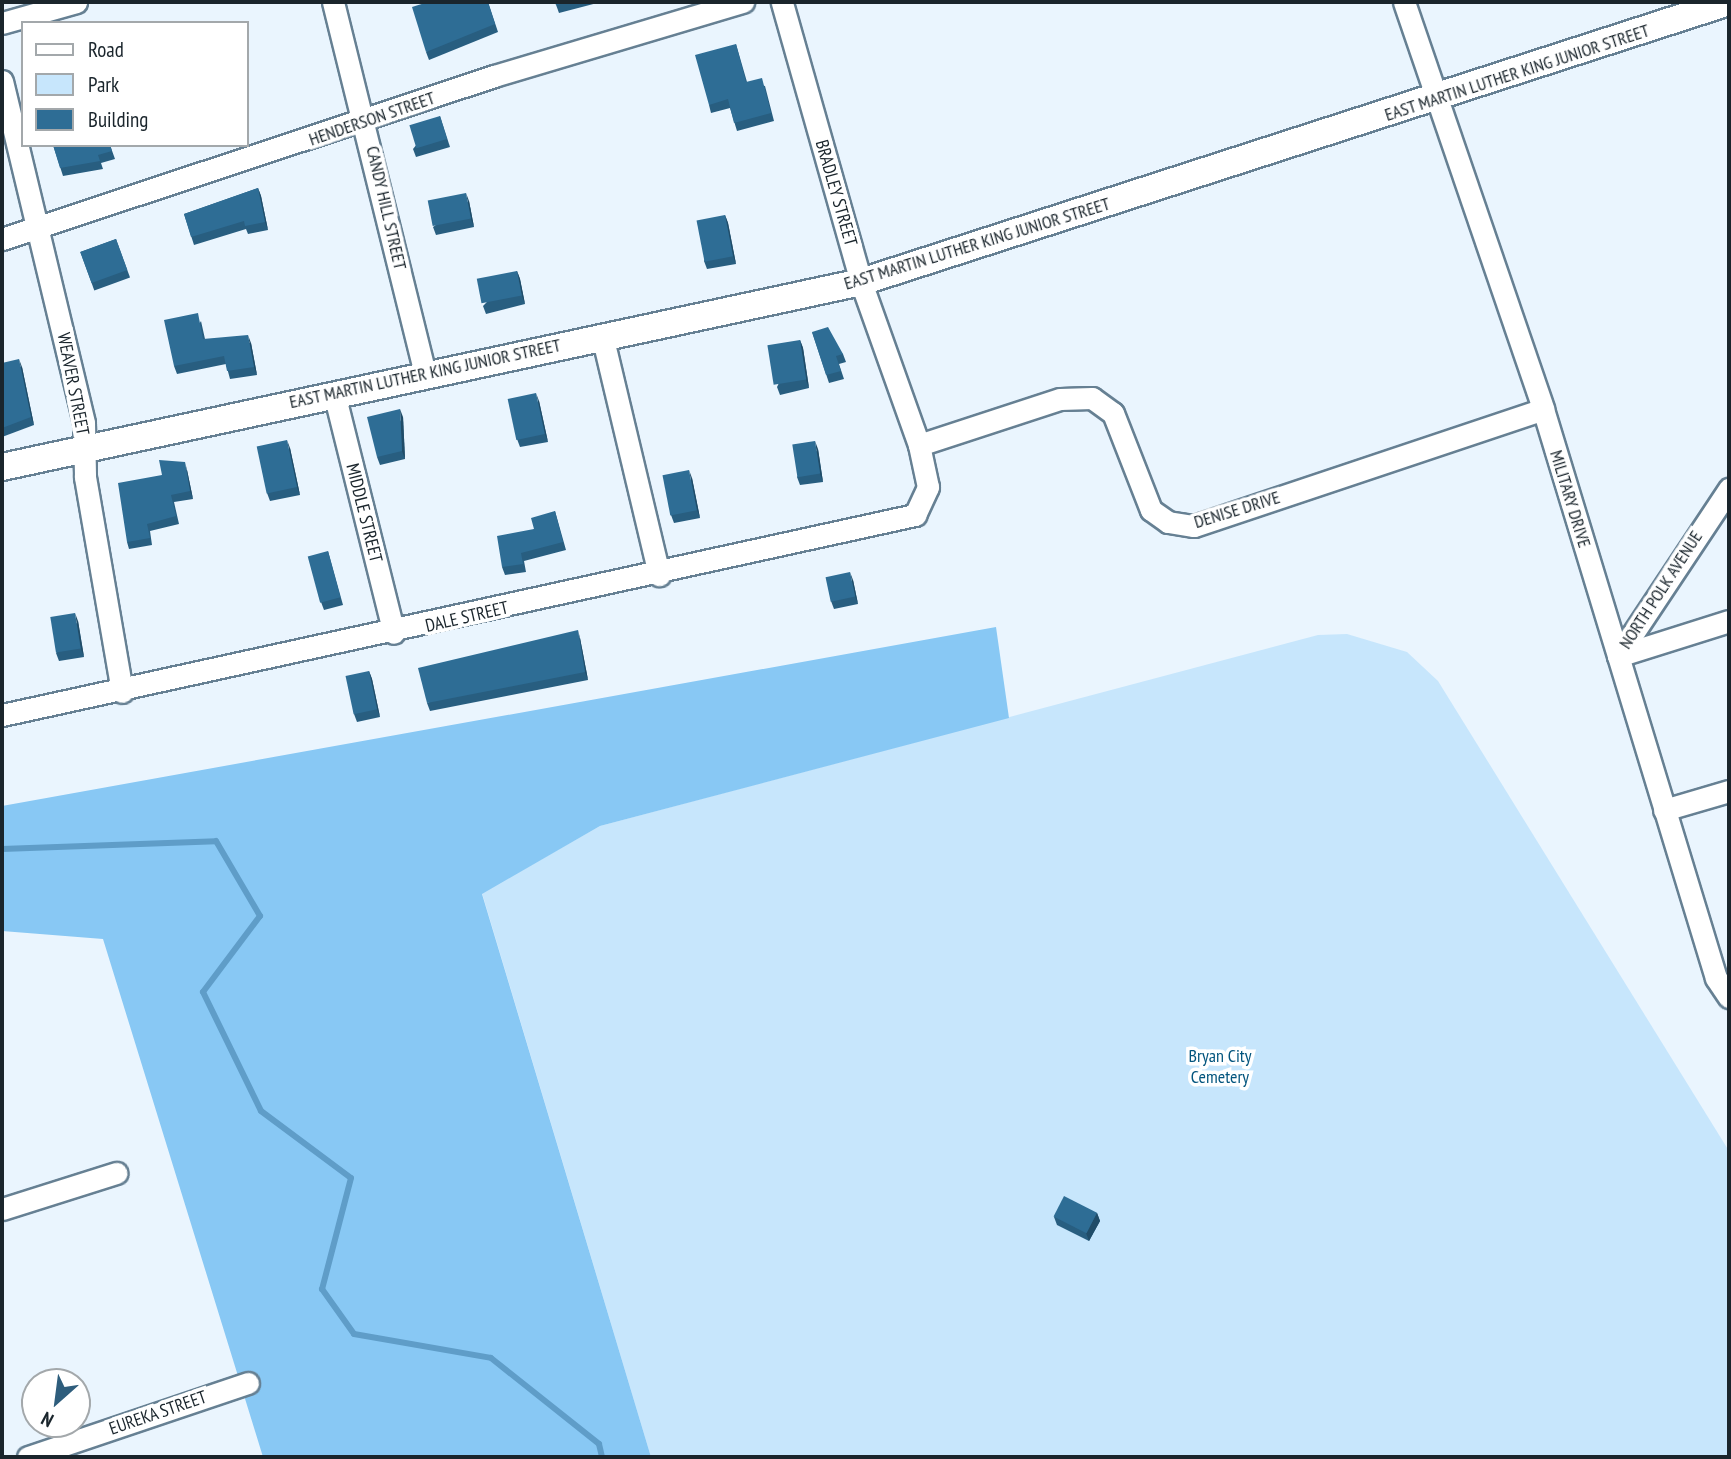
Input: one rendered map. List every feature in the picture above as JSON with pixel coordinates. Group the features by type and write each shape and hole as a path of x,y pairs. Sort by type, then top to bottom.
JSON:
{"street":[{"path":"2,23 76,2"},
{"name":"CANDY HILL STREET","path":"333,2 367,122 425,374"},
{"name":"HENDERSON STREET","path":"2,239 367,122 494,76 743,2"},
{"name":"BRADLEY STREET","path":"782,2 862,282 919,445 924,503"},
{"name":"MILITARY DRIVE","path":"1404,2 1543,410 1716,978 1729,998"},
{"name":"EAST MARTIN LUTHER KING JUNIOR STREET","path":"2,467 602,335 862,282 1438,99 1729,2"},
{"name":"WEAVER STREET","path":"2,81 40,227 85,449 122,691"},
{"path":"602,335 659,575"},
{"name":"MIDDLE STREET","path":"334,393 394,634"},
{"name":"DENISE DRIVE","path":"919,445 1060,398 1092,398 1113,413 1151,510 1168,522 1194,526 1543,410"},
{"name":"NORTH POLK AVENUE","path":"1618,656 1729,489"},
{"name":"DALE STREET","path":"2,715 394,634 904,520 924,503"},
{"path":"1618,656 1729,621"},
{"path":"1664,810 1729,791"},
{"path":"2,1209 116,1173"},
{"name":"EUREKA STREET","path":"28,1457 248,1383"}],"green space":[{"name":"Bryan City Cemetery","path":"1347,634 1407,652 1438,681 1729,1151 1729,1457 651,1457 482,893 600,826 1318,635"}],"shaded area":[{"path":"996,627 1009,718 600,826 482,894 651,1457 263,1457 103,939 2,931 2,806"}],"building":[{"path":"428,2 488,2 495,24 426,52 412,7"},
{"path":"736,44 746,82 762,78 771,113 734,123 728,99 709,105 695,55"},
{"path":"440,116 447,139 416,148 409,125"},
{"path":"54,147 111,147 112,151 98,155 100,161 60,168"},
{"path":"258,188 265,222 245,226 244,221 191,237 184,214"},
{"path":"466,193 471,219 433,226 428,200"},
{"path":"725,215 733,256 705,262 697,221"},
{"path":"116,239 127,270 92,283 80,252"},
{"path":"517,271 522,296 482,303 477,279"},
{"path":"198,313 203,339 248,335 254,367 227,371 224,356 174,366 164,320"},
{"path":"828,327 843,354 836,356 841,371 826,375 812,332"},
{"path":"800,340 806,380 774,385 767,345"},
{"path":"19,359 31,417 2,428 2,363"},
{"path":"536,393 545,434 516,440 508,399"},
{"path":"400,409 402,451 377,457 367,417"},
{"path":"287,440 297,487 267,493 257,446"},
{"path":"815,441 820,474 797,477 792,445"},
{"path":"159,460 185,462 190,491 171,495 176,516 147,524 150,538 127,542 118,483 162,475"},
{"path":"689,470 697,510 670,515 662,475"},
{"path":"555,511 563,542 521,553 523,564 502,567 497,536 534,529 531,518"},
{"path":"328,551 340,597 320,603 308,556"},
{"path":"850,572 855,596 831,602 826,577"},
{"path":"75,613 81,649 56,652 50,617"},
{"path":"578,630 585,672 427,703 418,668"},
{"path":"369,671 377,709 354,714 346,676"},
{"path":"1064,1196 1097,1213 1087,1233 1054,1216"}],"waterway":[{"path":"2,849 216,841 260,916 203,992 261,1111 351,1178 322,1289 354,1334 491,1358 599,1444 602,1457"}]}
